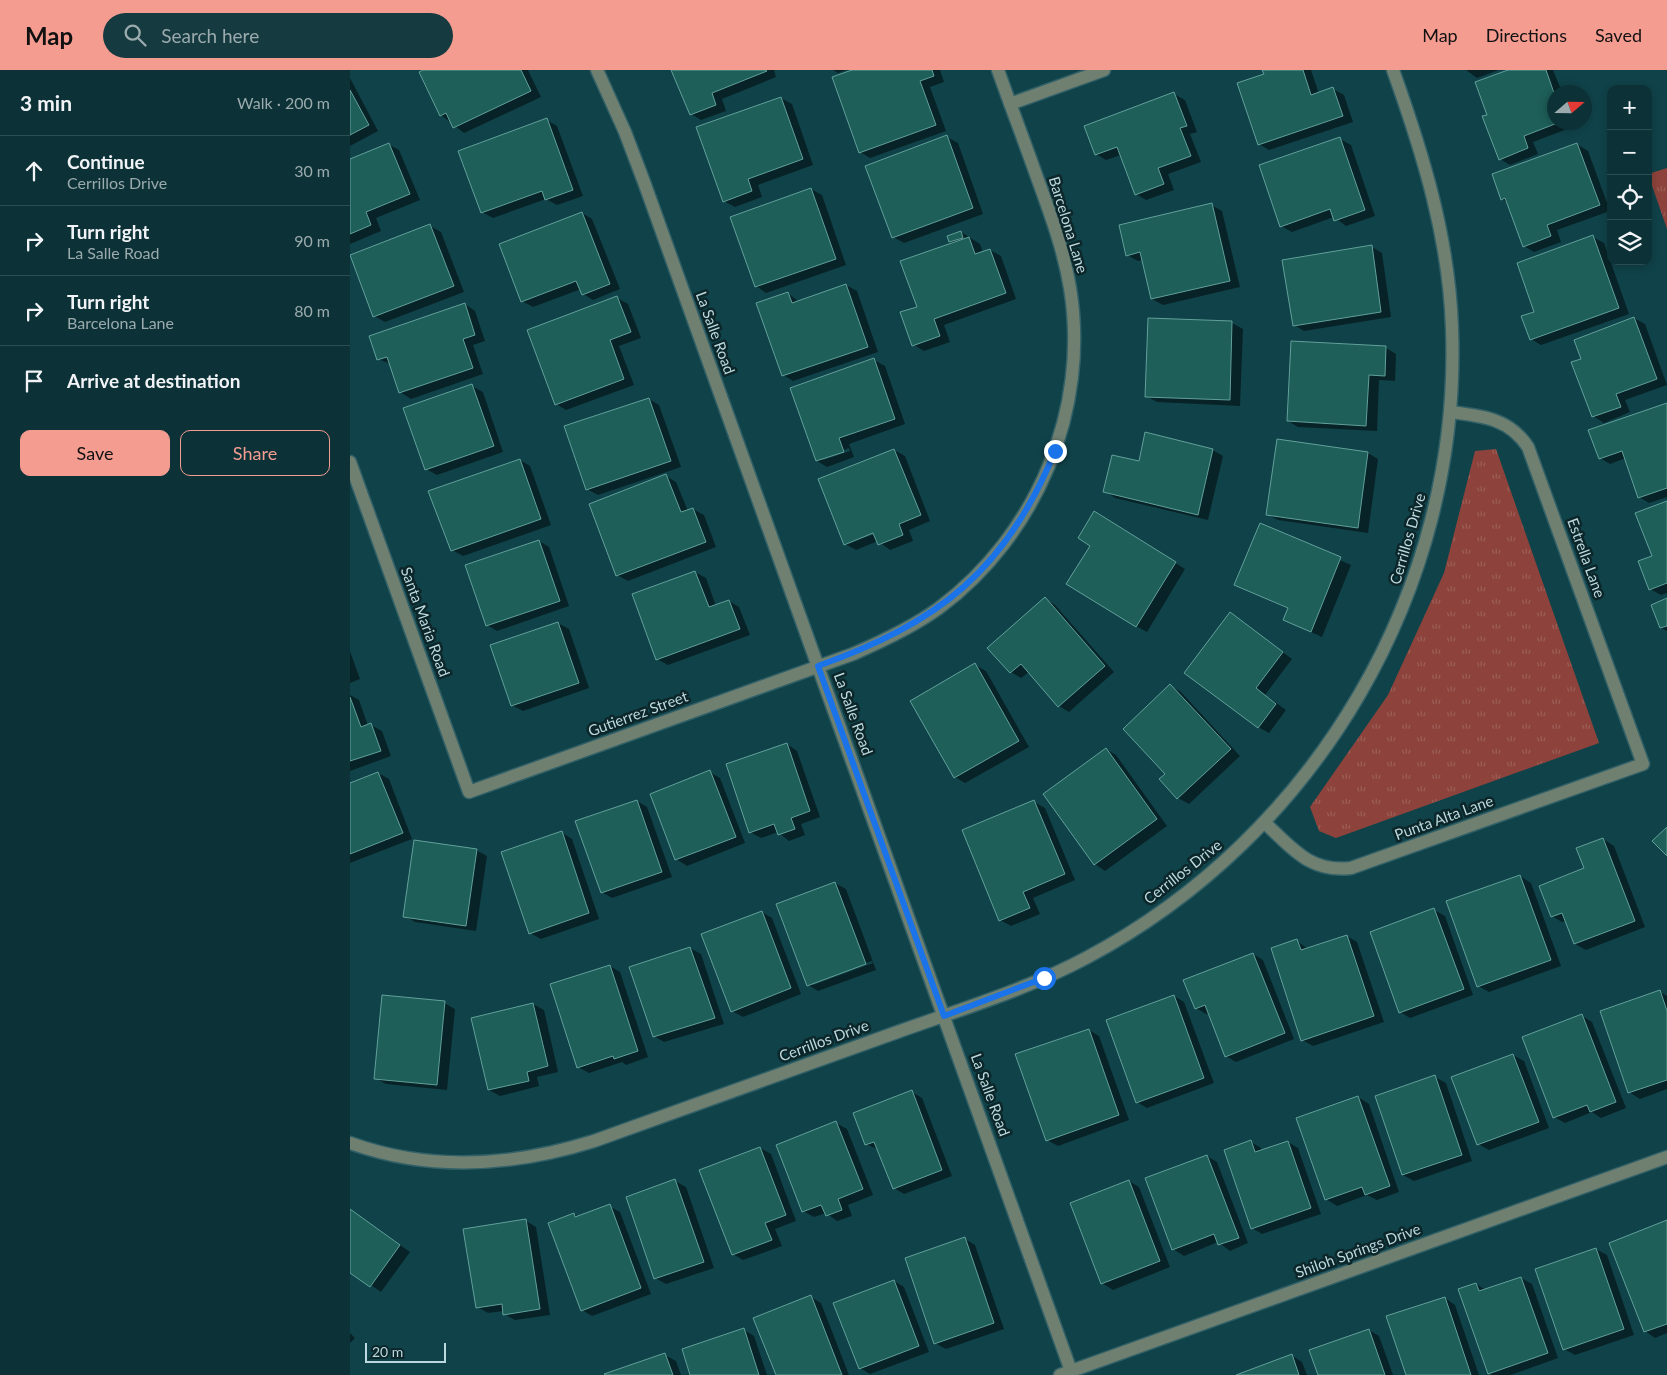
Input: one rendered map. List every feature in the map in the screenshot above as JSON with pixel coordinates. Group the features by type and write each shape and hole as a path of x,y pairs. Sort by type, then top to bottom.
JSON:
{"street":[{"name":"La Salle Road","path":"597,70 644,182 944,1016 1066,1373"},
{"name":"Barcelona Lane","path":"818,666 883,641 912,626 965,586 988,563 1023,517 1042,482 1055,451 1071,388 1074,355 1070,289 1054,226 998,70"},
{"path":"1010,104 1104,70"},
{"name":"Cerrillos Drive","path":"350,1143 394,1156 462,1163 529,1159 594,1141 944,1016 1044,978 1124,936 1198,885 1265,823 1301,782 1344,722 1372,675 1392,634 1413,582 1434,512 1445,458 1450,412 1452,328 1444,245 1425,163 1393,70"},
{"name":"Estrella Lane","path":"1450,412 1490,417 1499,421 1516,432 1528,447 1643,764"},
{"name":"Santa Maria Road","path":"350,462 469,792"},
{"name":"Gutierrez Street","path":"469,792 818,666"},
{"name":"Punta Alta Lane","path":"1265,823 1313,864 1332,869 1351,868 1643,764"},
{"name":"Shiloh Springs Drive","path":"1066,1373 1667,1157"}],"green space":[{"path":"1667,168 1667,229 1652,186 1652,173"},
{"path":"1496,449 1599,743 1336,838 1319,831 1310,807 1388,695 1444,573 1475,451"}],"building":[{"path":"423,70 521,70 531,91 453,128 446,113 440,116 419,72"},
{"path":"671,70 767,71 712,93 716,105 690,115"},
{"path":"852,70 932,70 934,76 920,81 936,125 859,153 832,77"},
{"path":"1262,70 1303,70 1311,95 1333,87 1343,116 1258,145 1237,83 1264,74"},
{"path":"1508,70 1546,70 1551,85 1547,85 1547,127 1524,136 1528,148 1499,160 1482,116 1487,115 1475,82"},
{"path":"350,90 369,125 350,135"},
{"path":"1174,92 1187,126 1180,128 1191,156 1158,168 1164,184 1135,195 1117,147 1095,155 1084,126"},
{"path":"781,97 803,159 748,179 752,191 723,202 696,127"},
{"path":"547,118 573,190 545,200 542,191 481,213 458,151"},
{"path":"947,135 973,208 892,238 865,166"},
{"path":"1340,137 1365,210 1334,221 1330,209 1280,227 1259,165"},
{"path":"389,143 410,194 366,212 371,225 350,234 350,159"},
{"path":"1577,143 1600,205 1547,225 1551,236 1523,247 1505,198 1501,200 1492,174"},
{"path":"811,188 836,259 755,287 730,217"},
{"path":"1212,203 1230,281 1151,299 1140,252 1126,256 1119,225"},
{"path":"582,212 610,284 582,295 576,281 521,302 499,244"},
{"path":"430,224 454,286 373,317 350,255"},
{"path":"961,231 963,238 949,242 947,236"},
{"path":"1593,235 1619,308 1530,340 1521,316 1534,312 1517,263"},
{"path":"969,237 975,254 990,249 1006,293 934,319 940,336 912,346 900,312 917,307 900,261"},
{"path":"1372,245 1381,312 1293,326 1282,260"},
{"path":"846,284 868,347 782,376 756,303 788,292 792,303"},
{"path":"617,296 631,332 610,340 624,379 555,405 527,330"},
{"path":"465,303 475,335 463,339 473,368 399,393 387,357 377,360 369,336"},
{"path":"1634,317 1657,379 1616,394 1621,407 1592,417 1571,362 1581,359 1574,340"},
{"path":"1148,318 1232,321 1230,400 1145,397"},
{"path":"1291,341 1386,346 1385,376 1369,375 1366,426 1287,421"},
{"path":"874,358 895,419 839,438 844,452 816,461 790,388"},
{"path":"472,384 494,446 425,470 403,408"},
{"path":"649,398 671,461 586,490 564,426"},
{"path":"1667,403 1667,488 1638,498 1622,451 1599,459 1588,430"},
{"path":"1145,432 1213,449 1198,515 1103,492 1112,455 1139,461"},
{"path":"1277,439 1368,452 1358,528 1266,515"},
{"path":"894,449 921,515 899,524 903,535 878,545 873,533 844,545 818,479"},
{"path":"520,459 541,519 451,551 428,491"},
{"path":"666,474 681,512 693,508 706,542 616,576 589,504"},
{"path":"1667,501 1667,583 1649,590 1638,561 1652,556 1635,513"},
{"path":"1094,511 1176,562 1136,627 1066,584 1090,546 1078,538"},
{"path":"1260,523 1341,557 1311,632 1283,620 1288,608 1234,585"},
{"path":"539,540 560,601 486,626 465,565"},
{"path":"695,571 709,607 729,600 740,629 656,660 632,594"},
{"path":"1045,597 1105,666 1058,707 1021,664 1010,673 987,648"},
{"path":"1667,598 1667,626 1660,628 1651,605"},
{"path":"1230,612 1283,652 1256,688 1276,704 1258,728 1184,673"},
{"path":"558,622 579,683 511,706 490,645"},
{"path":"975,663 1019,741 954,778 910,701"},
{"path":"1170,684 1231,749 1177,799 1159,779 1165,774 1123,729"},
{"path":"350,697 361,727 371,723 381,751 350,761"},
{"path":"787,743 810,811 791,818 795,829 778,835 774,824 749,833 726,764"},
{"path":"1106,748 1157,819 1094,865 1043,794"},
{"path":"710,770 736,837 675,860 650,794"},
{"path":"378,772 403,833 350,854 350,783"},
{"path":"637,800 662,872 601,893 575,821"},
{"path":"1034,800 1065,874 1023,892 1030,908 999,921 962,830"},
{"path":"1667,827 1667,856 1652,841"},
{"path":"562,831 589,913 529,934 501,852"},
{"path":"1603,838 1635,921 1574,944 1562,913 1551,917 1539,886 1584,868 1576,848"},
{"path":"414,840 477,849 466,926 403,917"},
{"path":"1520,875 1551,960 1477,987 1446,901"},
{"path":"835,882 866,964 807,986 776,904"},
{"path":"1434,908 1464,989 1399,1013 1370,932"},
{"path":"762,911 791,988 731,1012 701,934"},
{"path":"1347,935 1374,1016 1301,1041 1271,948 1297,939 1301,950"},
{"path":"690,947 715,1018 653,1037 629,967"},
{"path":"1253,953 1285,1033 1225,1057 1205,1005 1195,1009 1183,980"},
{"path":"610,965 638,1051 614,1059 613,1056 577,1068 550,984"},
{"path":"1660,990 1667,1011 1667,1080 1628,1093 1600,1011"},
{"path":"382,995 445,1001 437,1085 374,1079"},
{"path":"1174,995 1204,1078 1136,1103 1106,1020"},
{"path":"533,1003 548,1066 527,1072 529,1081 488,1090 471,1018"},
{"path":"1582,1014 1616,1102 1590,1112 1587,1105 1553,1118 1522,1037"},
{"path":"1089,1029 1119,1115 1046,1141 1015,1054"},
{"path":"1513,1054 1539,1122 1477,1145 1451,1077"},
{"path":"1435,1075 1462,1155 1402,1175 1375,1096"},
{"path":"912,1090 942,1170 893,1189 874,1142 865,1145 853,1113"},
{"path":"1358,1096 1390,1186 1365,1195 1362,1187 1325,1200 1296,1118"},
{"path":"836,1121 863,1189 838,1199 842,1210 826,1216 821,1205 802,1212 776,1145"},
{"path":"1251,1140 1255,1152 1288,1141 1311,1208 1251,1229 1224,1150"},
{"path":"760,1147 786,1215 765,1223 772,1240 732,1255 699,1170"},
{"path":"1207,1155 1239,1238 1218,1245 1214,1234 1172,1250 1145,1178"},
{"path":"675,1179 704,1262 654,1279 626,1197"},
{"path":"1129,1180 1160,1261 1101,1284 1070,1203"},
{"path":"610,1204 641,1288 581,1311 548,1223 574,1213 575,1217"},
{"path":"350,1209 400,1245 370,1287 350,1273"},
{"path":"526,1219 540,1309 503,1315 502,1304 476,1308 463,1229"},
{"path":"1667,1220 1667,1324 1644,1332 1609,1243"},
{"path":"965,1237 994,1323 934,1344 905,1258"},
{"path":"1596,1248 1624,1329 1563,1350 1535,1269"},
{"path":"1521,1277 1548,1353 1488,1374 1458,1289 1476,1283 1479,1291"},
{"path":"894,1280 919,1346 859,1369 833,1303"},
{"path":"811,1295 842,1375 776,1375 753,1318"},
{"path":"1445,1297 1471,1375 1406,1375 1386,1316"},
{"path":"744,1328 759,1375 690,1375 682,1349"},
{"path":"1369,1329 1385,1375 1318,1375 1309,1350"},
{"path":"665,1353 673,1375 604,1374"},
{"path":"1292,1354 1299,1375 1236,1375"}],"route":[{"path":"1044,978 944,1016 818,666 853,654 912,626 940,607 965,586 1009,538 1042,482 1055,451"}]}
